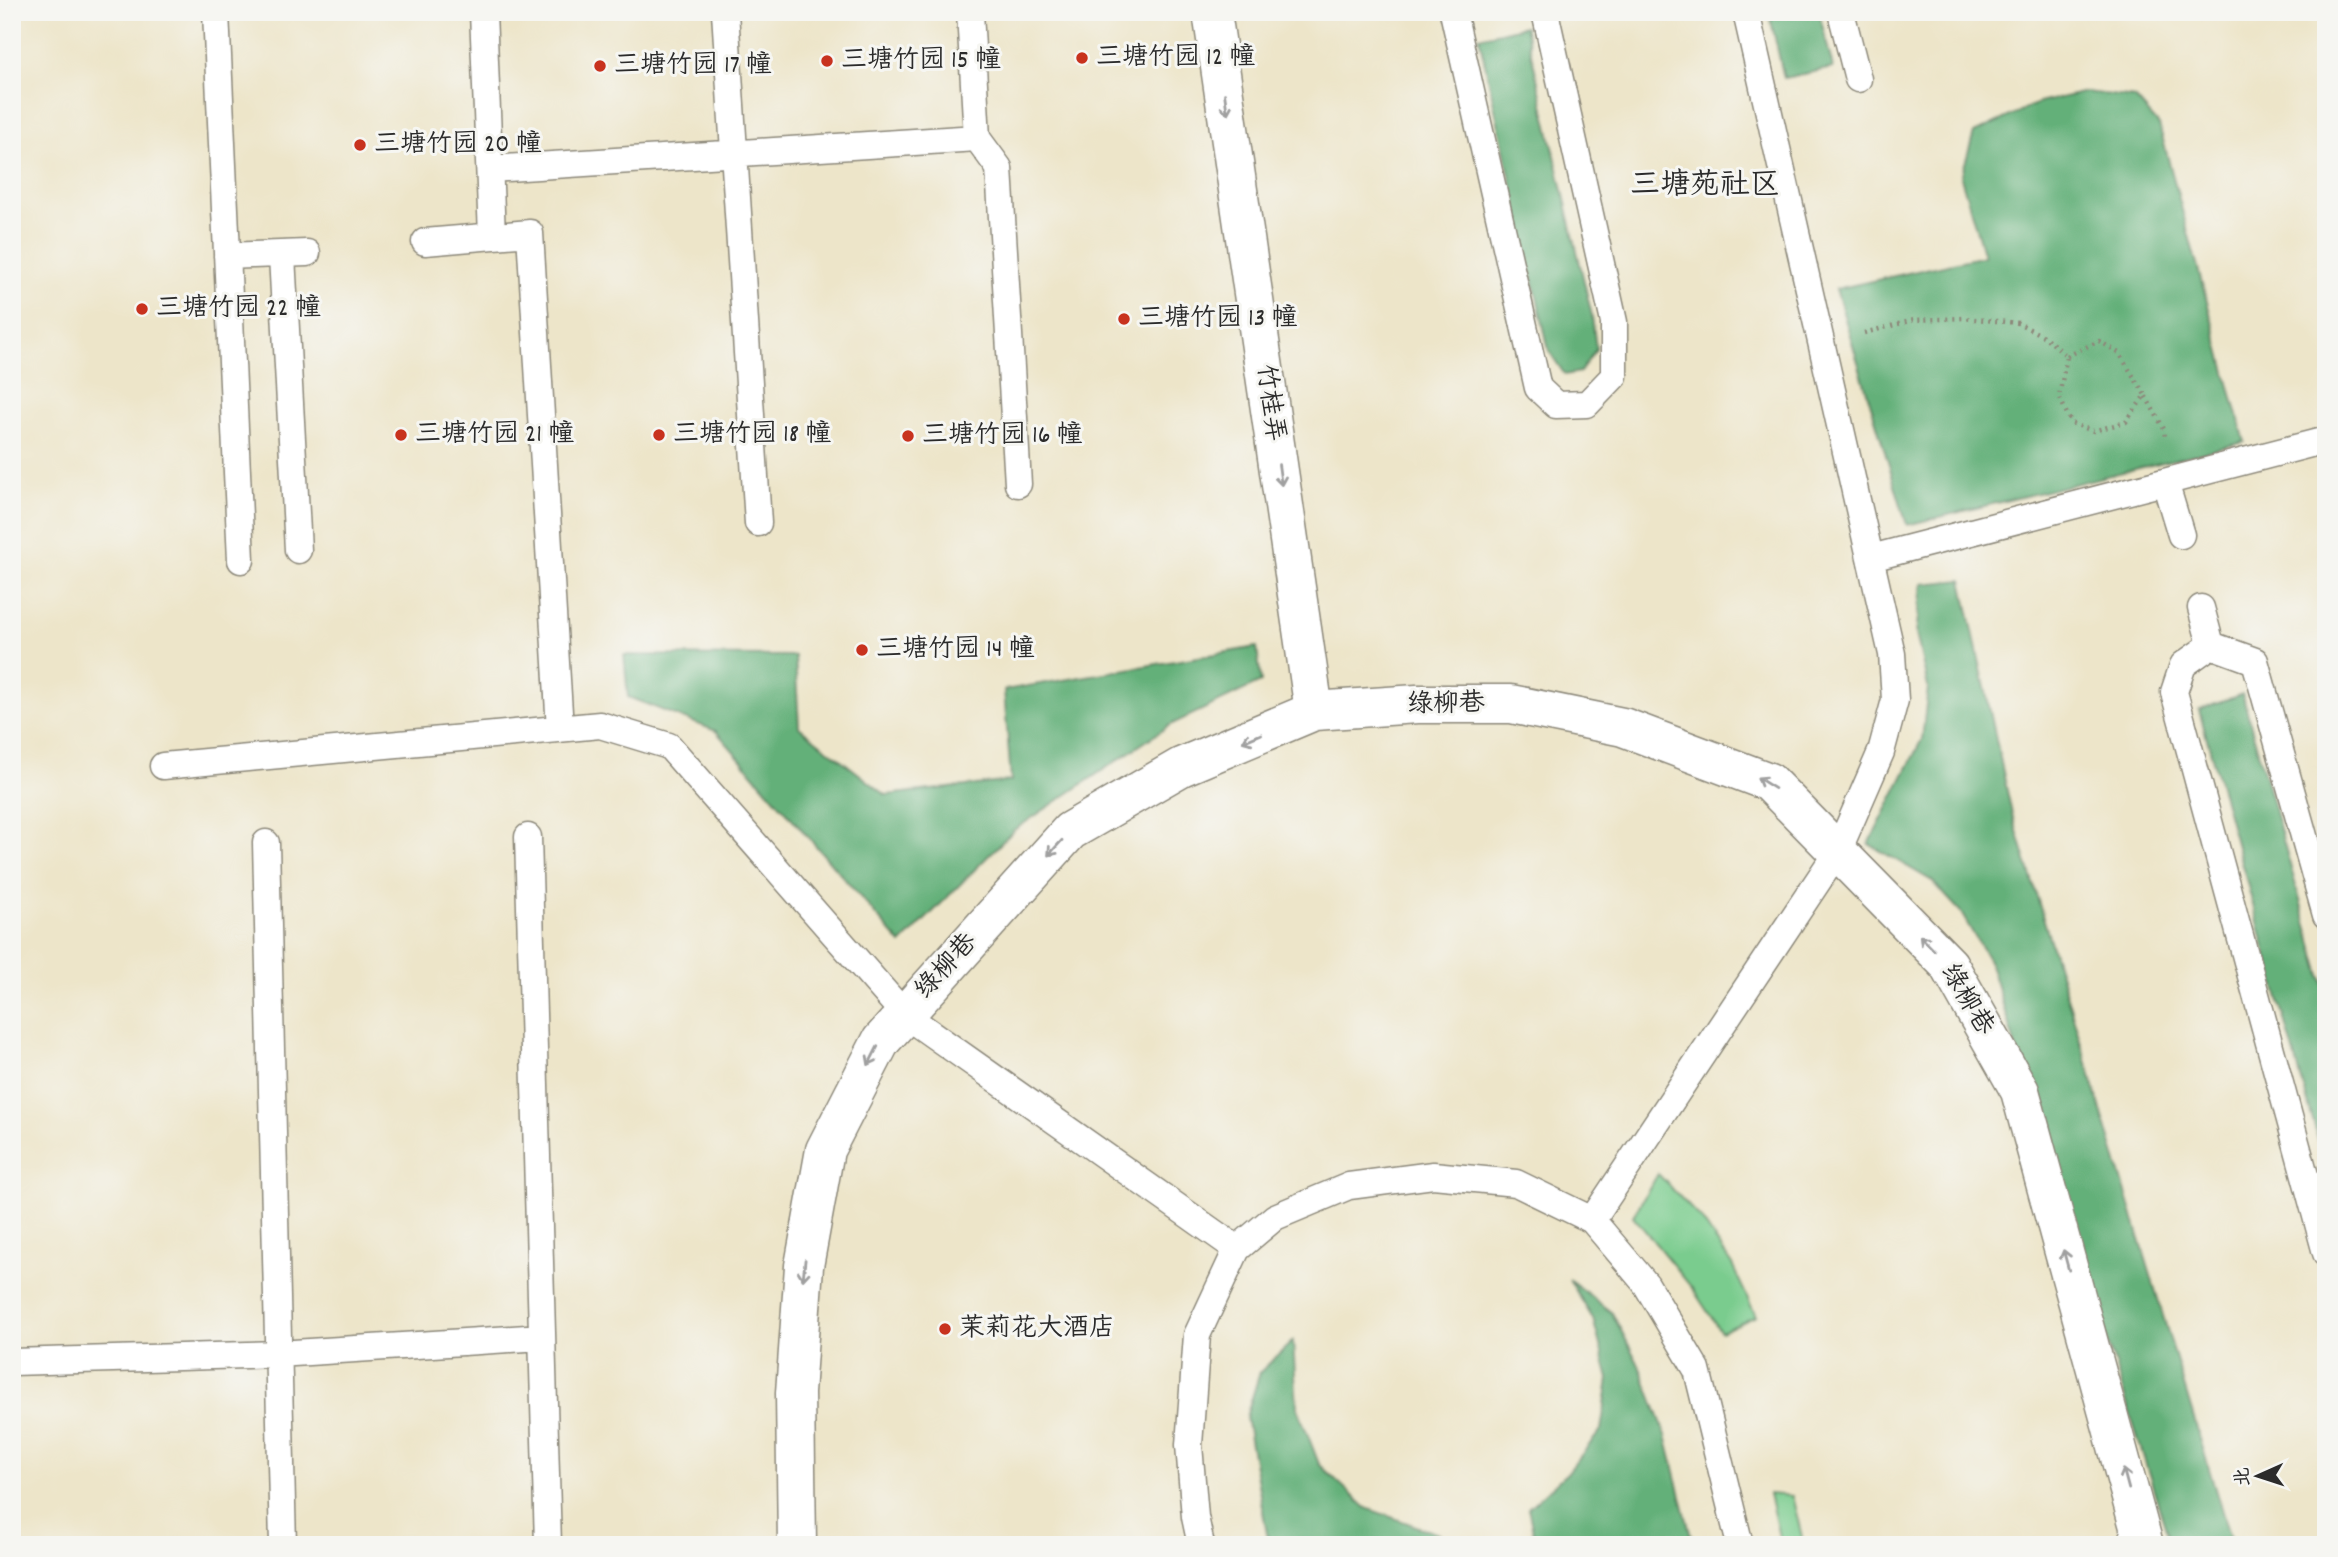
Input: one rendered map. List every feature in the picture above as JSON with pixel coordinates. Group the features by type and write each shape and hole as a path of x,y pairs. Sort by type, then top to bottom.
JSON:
{"street":[{"name":"竹桂弄","path":"1212,12 1314,711"},
{"name":"绿柳巷","path":"797,1545 794,1393 804,1266 825,1150 881,1041 1070,831 1181,768 1314,711 1417,704 1511,704 1623,727 1769,782 1949,965 2020,1091 2144,1545"}],"lane":[{"path":"216,12 240,560"},
{"path":"484,12 492,236"},
{"path":"725,12 758,523"},
{"path":"970,12 977,138 999,168 1018,484"},
{"path":"1460,14 1538,388 1556,405 1587,404 1614,376 1614,322 1545,12"},
{"path":"1592,1220 1838,851 1881,752 1895,700 1892,654 1746,12"},
{"path":"1841,12 1858,79"},
{"path":"490,169 977,138"},
{"path":"425,242 530,233 560,729"},
{"path":"228,256 295,255 298,550"},
{"path":"1871,558 2326,440"},
{"path":"2165,482 2180,535"},
{"path":"2201,608 2211,645"},
{"path":"2211,645 2255,661 2326,915"},
{"path":"2211,645 2183,665 2174,692 2324,1239"},
{"path":"163,766 600,725 669,746 905,1015 1237,1249"},
{"path":"528,837 548,1545"},
{"path":"266,843 283,1545"},
{"path":"1201,1545 1195,1517 1189,1446 1197,1335 1237,1249 1275,1217 1349,1186 1433,1175 1516,1183 1592,1220 1646,1284 1697,1370 1740,1545"},
{"path":"12,1362 278,1354 542,1337"}],"path":[{"path":"1822,343 1914,320 1964,318 2018,323 2045,337 2067,356"},
{"path":"2067,356 2099,341 2119,353 2164,429 2165,482"},
{"path":"2067,356 2059,396 2071,423 2093,430 2126,422 2145,395"}],"green space":[{"path":"1769,12 1819,12 1833,68 1784,78"},
{"path":"1525,26 1592,316 1596,349 1580,372 1565,375 1549,351 1479,37"},
{"path":"2086,92 2135,98 2159,125 2245,442 1907,525 1836,289 1984,256 1961,177 1974,133 2038,103"},
{"path":"1962,580 2012,814 2232,1545 2171,1545 1989,961 1960,911 1932,881 1869,844 1922,739 1928,687 1916,634 1922,584"},
{"path":"1257,647 1261,682 1170,725 1014,830 901,944 716,731 628,697 624,655 795,656 799,727 886,795 1011,781 1004,690"},
{"path":"2242,694 2326,993 2326,1168 2199,710"},
{"path":"1658,1174 1701,1219 1732,1265 1756,1316 1721,1332 1692,1288 1633,1216"},
{"path":"1569,1279 1612,1313 1639,1365 1666,1435 1693,1545 1536,1545 1528,1508 1567,1473 1601,1430 1609,1379 1593,1319"},
{"path":"1293,1341 1297,1407 1319,1464 1366,1508 1441,1535 1443,1545 1269,1545 1246,1417 1260,1372"},
{"path":"1769,1494 1792,1496 1804,1545 1781,1545"}],"place":[{"name":"三塘竹园 12 幢","path":"1082,58"},
{"name":"三塘竹园 15 幢","path":"827,61"},
{"name":"三塘竹园 17 幢","path":"600,66"},
{"name":"三塘竹园 20 幢","path":"360,145"},
{"name":"三塘竹园 22 幢","path":"142,309"},
{"name":"三塘竹园 13 幢","path":"1124,319"},
{"name":"三塘竹园 21 幢","path":"401,435"},
{"name":"三塘竹园 18 幢","path":"659,435"},
{"name":"三塘竹园 16 幢","path":"908,436"},
{"name":"三塘竹园 14 幢","path":"862,650"},
{"name":"茉莉花大酒店","path":"945,1329"}],"district":[{"name":"三塘苑社区","path":"1705,187"}]}
